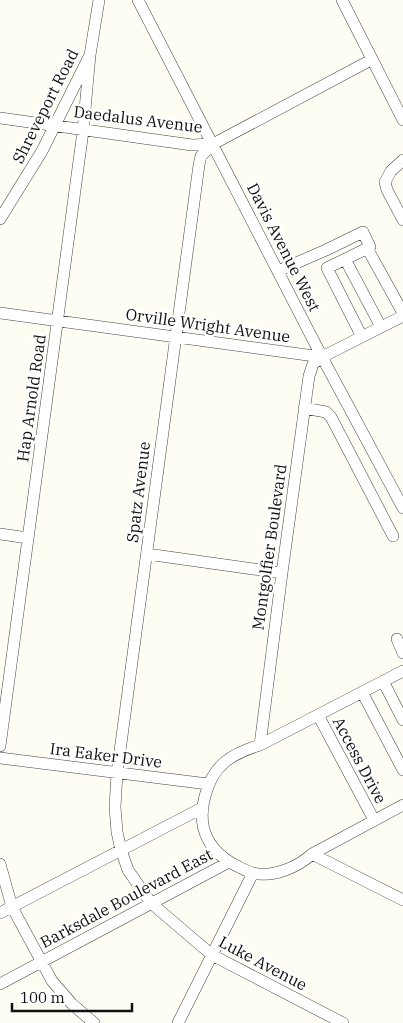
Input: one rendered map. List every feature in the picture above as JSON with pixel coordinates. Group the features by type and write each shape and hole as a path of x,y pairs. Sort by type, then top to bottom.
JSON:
{"street":[{"name":"Shreveport Road","path":"0,219 35,164 90,55 99,0"},
{"name":"Davis Avenue West","path":"138,0 322,358 403,508"},
{"path":"342,0 403,120"},
{"name":"Hap Arnold Road","path":"0,746 83,131 90,55"},
{"name":"Daedalus Avenue","path":"0,118 192,145 213,144 371,60"},
{"name":"Spatz Avenue","path":"120,850 115,807 117,772 199,165 201,156 213,144"},
{"path":"403,160 391,171 385,182 387,190 403,220"},
{"path":"278,271 363,232 370,247 368,248 400,301 403,314 322,358"},
{"path":"362,337 327,268 368,248"},
{"path":"345,259 381,327"},
{"name":"Orville Wright Avenue","path":"0,313 322,358"},
{"name":"Montgolfier Boulevard","path":"260,745 309,376 313,364 322,358"},
{"path":"304,408 326,412 331,417 393,536"},
{"path":"0,534 28,538"},
{"path":"147,554 282,573"},
{"path":"397,639 403,652"},
{"path":"229,862 217,853 209,842 202,821 202,805 208,784 217,769 224,762 242,751 260,745 403,670"},
{"path":"383,681 403,720"},
{"name":"Access Drive","path":"362,692 403,770"},
{"name":"Access Drive","path":"318,715 374,820"},
{"name":"Ira Eaker Drive","path":"0,758 208,784"},
{"path":"0,914 202,805"},
{"name":"Barksdale Boulevard East","path":"0,984 229,862 253,873 278,872 302,863 312,854 403,805"},
{"path":"120,850 128,870 151,904"},
{"path":"312,854 403,900"},
{"path":"0,864 12,907 52,981 62,994 94,1023"},
{"path":"178,1023 253,873"},
{"name":"Luke Avenue","path":"151,904 212,955 343,1023"}]}
